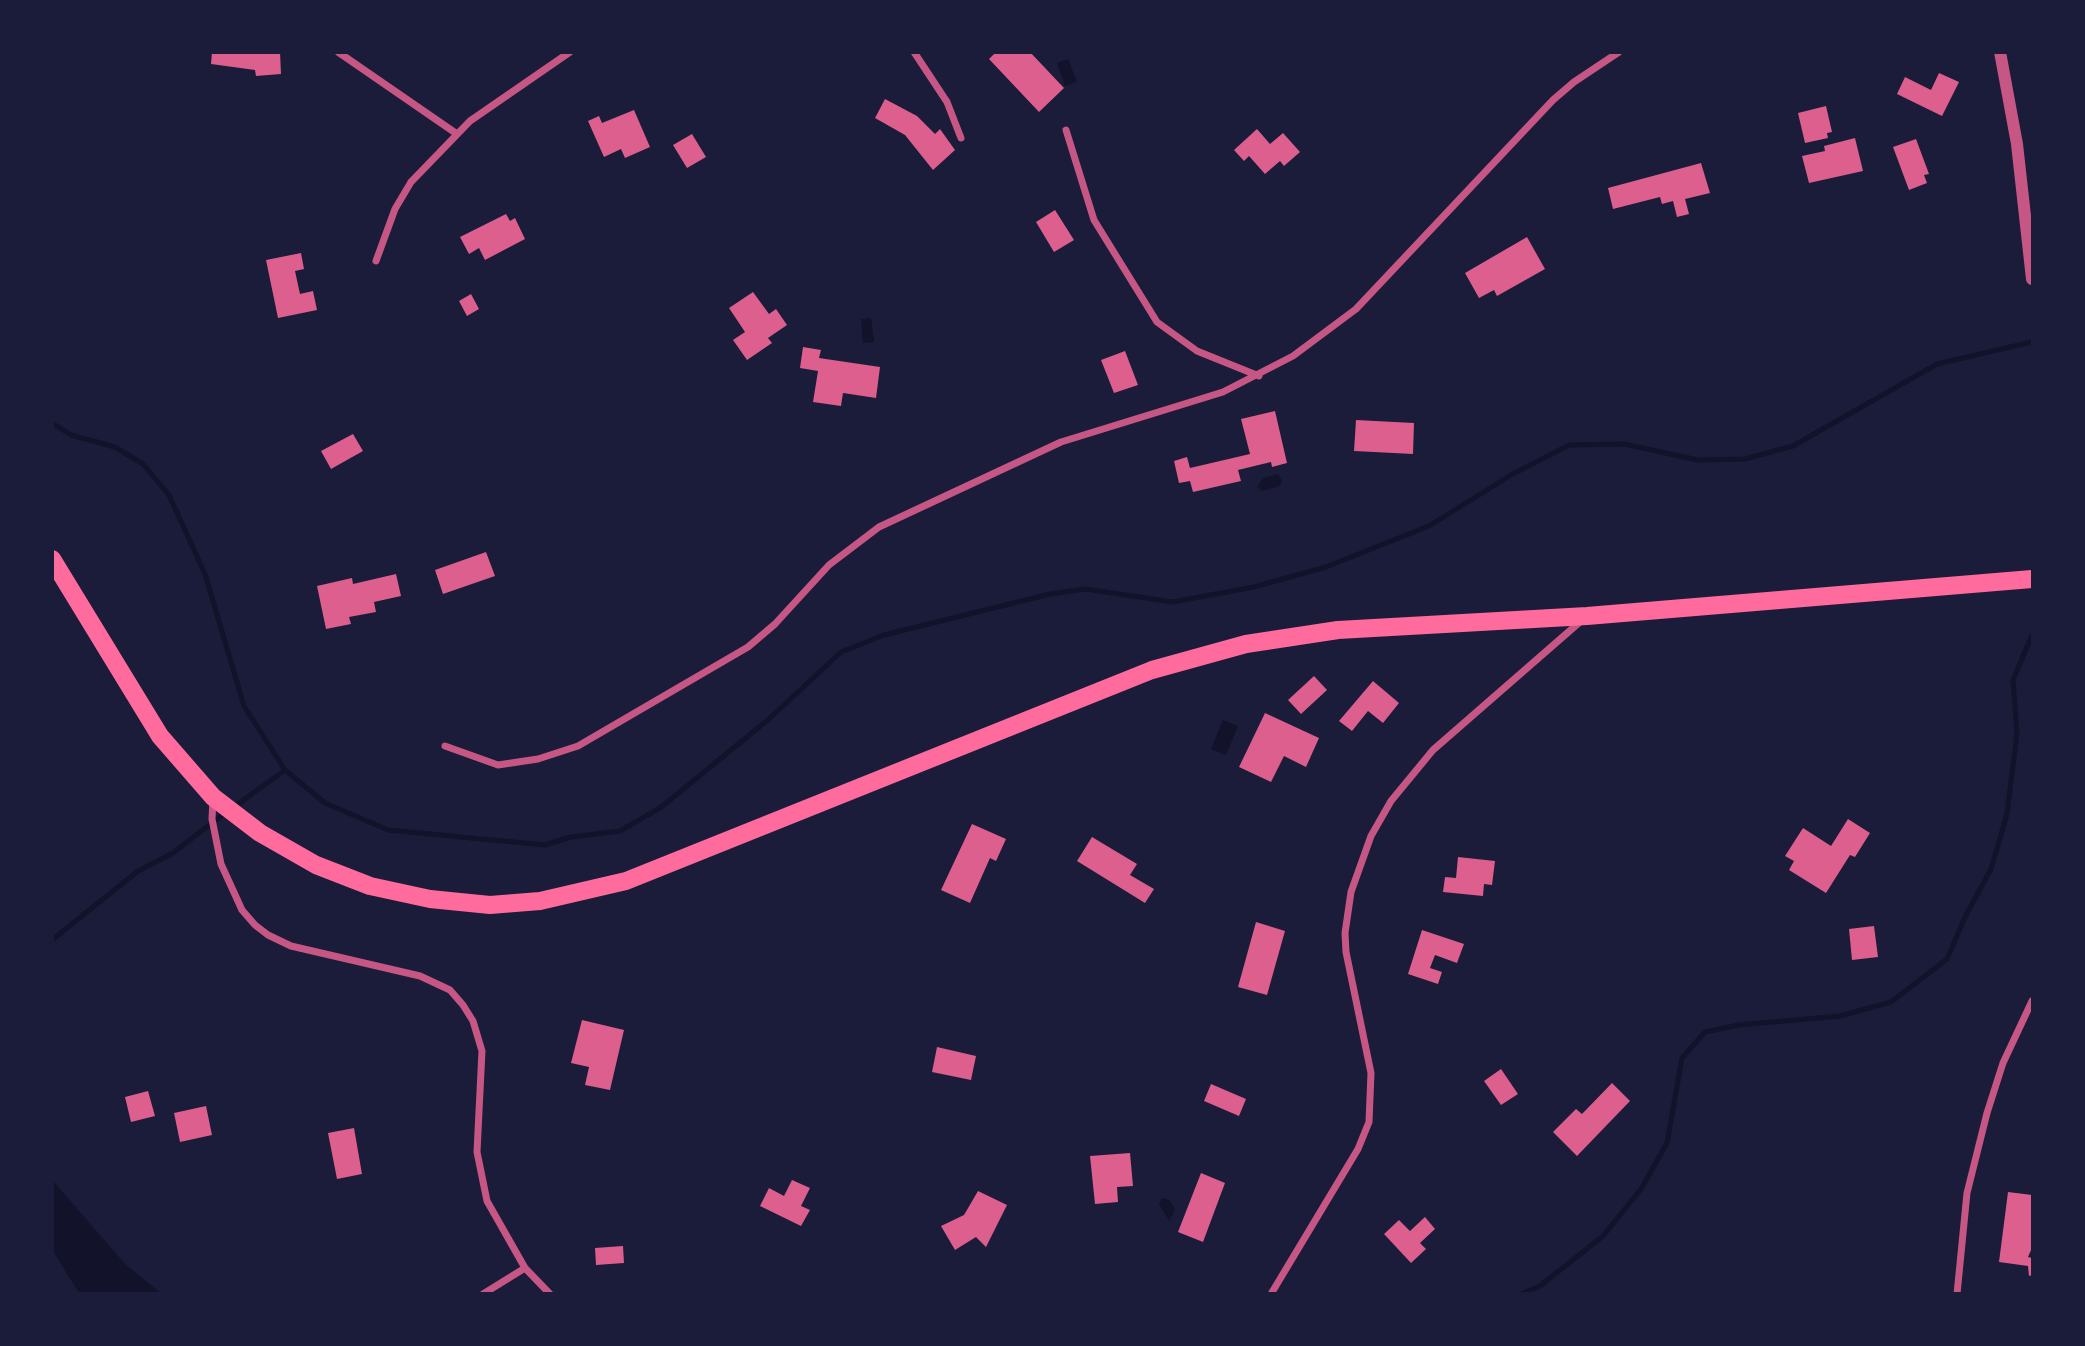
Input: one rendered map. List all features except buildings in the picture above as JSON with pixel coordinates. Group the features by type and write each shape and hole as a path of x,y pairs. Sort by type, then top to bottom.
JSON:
{"main road":[{"path":"52,559 160,736 213,797 271,839 316,864 370,886 430,899 490,905 540,901 626,881 1152,670 1246,644 1338,630 1587,616 2032,579"}],"street":[{"path":"338,52 457,134"},
{"path":"376,261 401,198 411,182 457,134 508,93 570,52"},
{"path":"914,52 947,102 961,138"},
{"path":"445,746 498,765 538,759 578,746 748,647 775,624 829,565 879,527 1060,442 1187,405 1259,376 1293,356 1356,309 1552,100 1619,52"},
{"path":"2000,52 2017,144 2032,279"},
{"path":"1066,130 1094,220 1157,322 1197,351 1259,376"},
{"path":"1270,1293 1358,1149 1369,1122 1371,1073 1346,952 1345,933 1351,892 1371,836 1391,801 1433,750 1587,616"},
{"path":"213,797 212,819 221,864 242,910 268,936 291,946 420,975 450,990 463,1005 473,1021 482,1051 477,1122 480,1177 487,1201 525,1268 550,1293"},
{"path":"1957,1293 1967,1193 1987,1113 2003,1063 2032,1001"},
{"path":"483,1293 525,1268"}],"shaded area":[{"path":"1068,59 1077,82 1065,86 1057,63"},
{"path":"871,318 874,342 863,343 861,319"},
{"path":"1278,474 1282,481 1279,486 1262,491 1257,487 1263,478"},
{"path":"1223,720 1238,726 1226,755 1211,749"},
{"path":"53,1181 126,1265 161,1293 79,1293 53,1251"},
{"path":"1162,1198 1170,1200 1175,1210 1169,1221 1159,1204"}],"waterway":[{"path":"52,423 71,435 115,447 143,464 169,495 205,574 244,706 285,770 325,803 388,830 545,845 571,837 620,831 660,808 769,719 841,652 884,635 1050,594 1086,589 1172,602 1254,587 1326,567 1429,526 1511,475 1569,445 1624,444 1698,460 1745,459 1793,446 1937,364 2032,342"},
{"path":"1521,1294 1540,1286 1603,1236 1641,1189 1667,1143 1682,1058 1705,1032 1739,1025 1840,1016 1891,1002 1947,959 1966,915 1991,869 2007,814 2017,734 2013,680 2032,635"},
{"path":"234,807 285,770"},
{"path":"52,940 138,871 173,853 226,812"}]}
